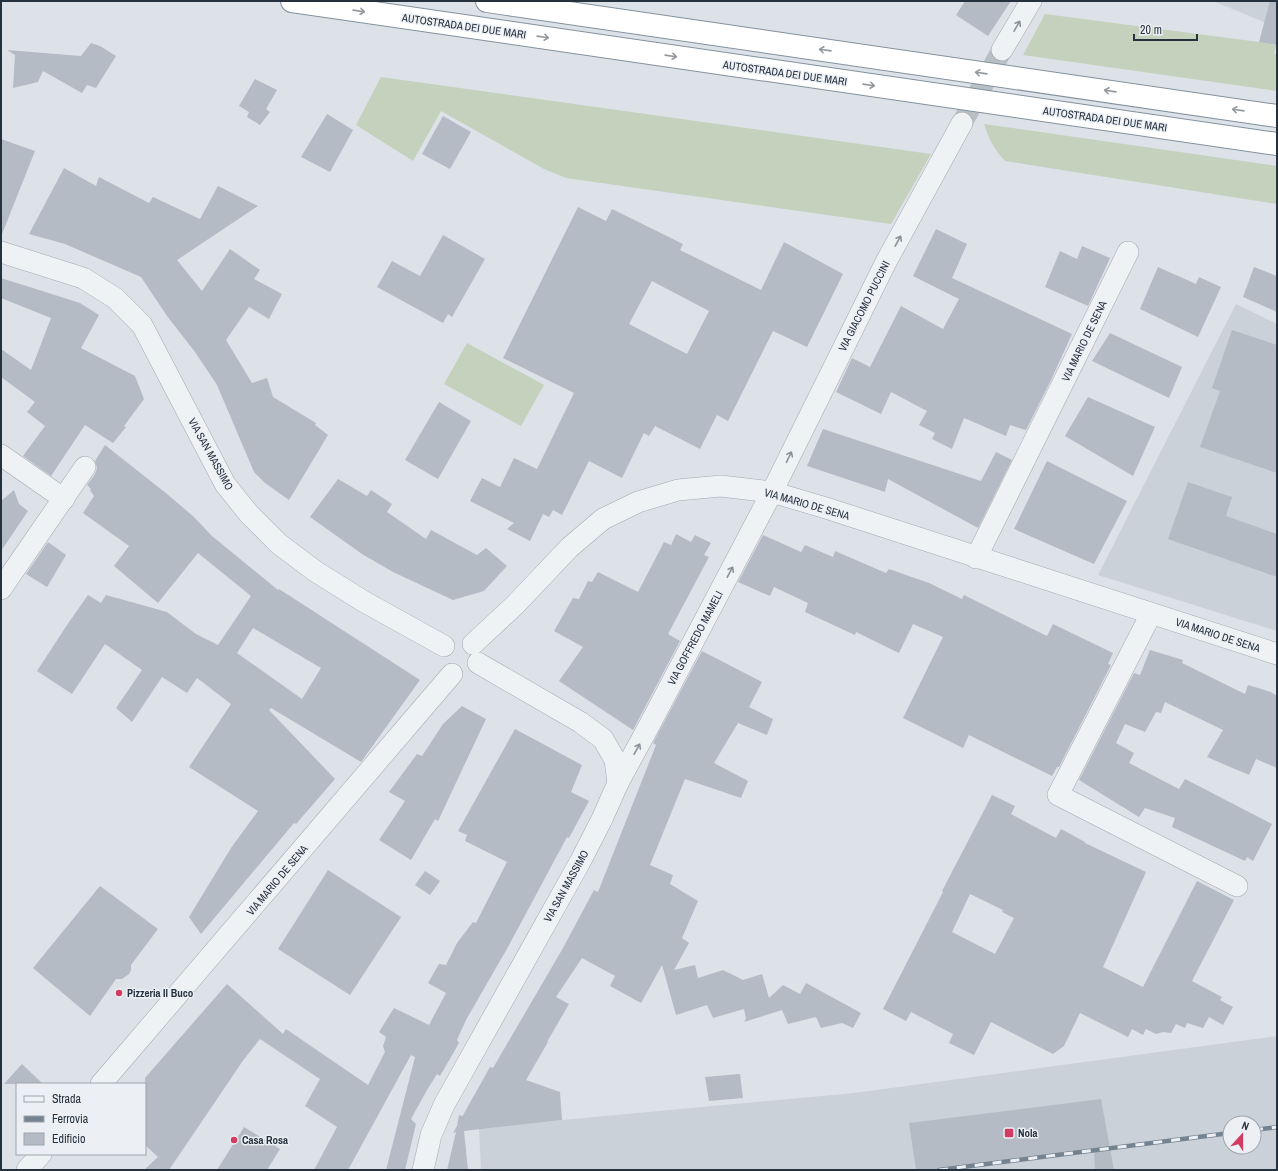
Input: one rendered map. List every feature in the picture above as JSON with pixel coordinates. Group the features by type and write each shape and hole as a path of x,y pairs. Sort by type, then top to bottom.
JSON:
{"highway":[{"name":"AUTOSTRADA DEI DUE MARI","path":"292,1 1277,144"},
{"path":"487,1 1277,116"}],"street":[{"path":"1002,50 1031,1"},
{"name":"VIA GIACOMO PUCCINI","path":"772,492 886,262 962,122"},
{"name":"VIA SAN MASSIMO","path":"1,252 84,278 115,298 142,325 225,484 249,514 279,544 315,571 363,601 444,646"},
{"name":"VIA MARIO DE SENA","path":"976,558 1128,252"},
{"path":"1,455 64,499"},
{"path":"1,589 85,467"},
{"name":"VIA MARIO DE SENA","path":"475,654 515,605 570,547 603,519 638,502 678,490 721,486 772,492 1277,654"},
{"name":"VIA GOFFREDO MAMELI","path":"618,783 772,492"},
{"path":"1151,614 1058,795 1237,886"},
{"path":"455,639 468,640 475,654 474,670 467,675 459,676 452,674 446,671 442,665 441,659 444,646 455,639"},
{"path":"475,654 580,722 603,739 615,760 618,783"},
{"name":"VIA MARIO DE SENA","path":"102,1083 452,674"},
{"name":"VIA SAN MASSIMO","path":"425,1166 431,1135 444,1105 580,862 618,783"},
{"path":"27,1170 40,1155"}],"shaded area":[{"path":"1213,1 1277,1 1277,27 1264,22"},
{"path":"1236,304 1277,324 1277,631 1098,575"},
{"path":"1277,1036 1277,1170 481,1170 479,1129 854,1093"}],"green space":[{"path":"1045,14 1276,45 1274,54 1277,54 1277,91 1023,55"},
{"path":"381,77 931,154 891,224 566,178 544,169 441,111 413,161 356,125"},
{"path":"984,124 1277,166 1277,204 1005,161 997,152"},
{"path":"467,343 544,385 521,426 444,384"}],"building":[{"path":"965,1 1011,1 988,36 956,15"},
{"path":"1270,1 1277,1 1277,45 1259,42"},
{"path":"91,43 100,46 116,56 96,88 87,85 82,93 43,71 38,82 13,88 15,55 7,50 81,56"},
{"path":"255,79 277,90 266,109 270,112 260,125 247,117 249,112 239,106"},
{"path":"327,114 353,130 330,172 301,157"},
{"path":"443,116 471,132 450,169 422,154"},
{"path":"1,139 35,151 2,234 1,234"},
{"path":"64,168 96,186 99,177 149,203 153,197 200,219 218,186 258,206 177,260 202,291 230,249 260,270 254,279 282,294 269,319 249,307 226,340 252,383 267,378 273,397 316,423 315,425 328,435 289,500 265,483 254,472 217,385 141,277 65,244 29,234"},
{"path":"578,207 606,221 612,209 683,244 680,250 761,290 784,242 843,274 807,347 773,331 728,421 717,415 700,449 655,426 649,436 644,433 622,478 589,461 562,515 553,510 549,517 543,514 530,541 507,529 514,523 470,501 482,478 500,487 514,458 537,469 574,393 503,358","holes":["652,281 709,311 687,354 629,324"]},
{"path":"936,229 967,244 952,278 1072,334 1026,430 1010,425 1006,436 964,418 952,449 932,439 935,433 919,425 927,411 891,392 881,414 836,392 852,358 870,367 901,306 943,329 959,299 913,276"},
{"path":"443,235 485,259 452,317 448,314 443,323 377,287 392,261 420,276"},
{"path":"1082,246 1110,258 1088,306 1045,287 1060,251 1077,259"},
{"path":"1158,267 1196,284 1199,277 1221,287 1198,337 1140,309"},
{"path":"1254,267 1277,276 1277,312 1243,297"},
{"path":"1,278 80,303 99,315 81,348 135,376 144,399 124,426 126,427 113,443 85,425 51,476 23,456 45,426 27,412 35,402 1,377 1,349 31,370 51,318 1,298"},
{"path":"1232,330 1277,345 1277,473 1200,447 1220,391 1212,388"},
{"path":"1110,333 1182,367 1169,398 1092,361"},
{"path":"1088,397 1155,427 1133,476 1065,436"},
{"path":"439,402 471,421 438,479 405,460"},
{"path":"823,429 981,481 996,452 1012,460 978,528 888,479 885,492 807,466"},
{"path":"105,445 167,494 194,517 212,536 278,590 279,589 420,680 361,762 271,708 269,710 335,779 296,824 294,823 201,934 189,917 231,848 258,811 189,767 231,704 197,678 187,693 162,677 132,722 116,708 142,670 105,644 72,694 37,671 88,595 101,603 106,595 167,612 196,634 218,645 251,596 198,553 158,603 114,566 129,546 83,513 94,496 90,490 91,489 87,485 95,474 97,468 95,461","holes":["253,628 321,668 302,699 237,653"]},
{"path":"1047,461 1127,501 1094,564 1014,529"},
{"path":"338,479 367,496 371,490 392,504 387,512 426,539 431,530 477,555 486,548 507,566 484,591 453,600 393,572 362,554 310,517"},
{"path":"1188,482 1232,497 1226,516 1277,534 1277,577 1168,539"},
{"path":"14,490 19,504 28,511 1,551 1,501"},
{"path":"676,534 691,542 695,535 711,543 704,555 709,557 668,634 680,641 633,730 559,681 583,647 554,631 573,598 579,599 588,581 592,582 598,572 638,592 664,542 671,545"},
{"path":"763,535 801,552 805,545 833,557 835,551 886,573 889,569 929,583 962,599 964,595 1047,636 1053,624 1113,653 1108,664 1111,665 1059,767 1057,767 1052,776 969,735 963,748 903,718 943,637 913,624 899,653 856,632 855,635 805,612 808,603 774,587 770,596 738,582"},
{"path":"48,542 66,555 47,587 26,574"},
{"path":"1150,650 1183,660 1182,663 1245,694 1248,685 1271,692 1277,696 1277,768 1256,759 1249,775 1207,757 1223,730 1165,702 1161,713 1156,712 1145,732 1125,724 1116,743 1134,753 1129,763 1179,789 1185,779 1272,824 1253,861 1247,857 1245,861 1172,827 1175,818 1145,808 1139,817 1079,780 1134,673 1140,675"},
{"path":"702,651 762,682 749,707 773,719 767,735 738,723 714,763 748,781 741,798 685,779 650,865 673,875 670,884 698,901 682,938 689,943 674,970 695,965 698,978 723,970 743,980 762,974 769,998 783,985 800,994 806,983 861,1013 853,1028 842,1023 821,1028 816,1017 788,1024 782,1010 744,1022 746,1019 744,1009 713,1018 707,1005 676,1015 662,965 641,1003 610,986 615,976 582,958 556,997 569,1004 526,1080 560,1092 562,1120 464,1131 468,1170 447,1170 456,1132 453,1133 457,1126 459,1115 462,1117 490,1067 493,1068 563,948 594,890 598,892 656,745 653,743"},
{"path":"462,706 486,719 438,821 435,819 411,860 379,840 405,801 389,792 417,754 422,756 443,724"},
{"path":"515,729 582,765 571,792 589,801 569,838 567,837 508,947 466,1020 457,1040 459,1043 440,1076 437,1074 411,1119 416,1124 405,1170 386,1170 415,1057 411,1055 348,1170 314,1170 337,1127 305,1106 320,1079 260,1039 242,1062 169,1170 144,1170 158,1157 146,1146 145,1078 227,984 283,1034 286,1029 368,1085 385,1052 383,1046 386,1037 379,1032 394,1008 429,1025 446,993 428,983 439,964 446,965 457,943 473,922 476,923 507,862 465,841 467,835 458,831"},
{"path":"992,795 1015,806 1011,814 1056,838 1061,829 1085,843 1146,872 1103,967 1143,987 1197,881 1234,900 1192,981 1222,997 1220,1000 1233,1007 1223,1025 1209,1017 1203,1028 1187,1023 1185,1028 1176,1024 1171,1033 1163,1032 1156,1034 1146,1029 1143,1035 1132,1029 1128,1037 1080,1013 1064,1046 1053,1054 991,1022 974,1055 949,1043 953,1034 911,1012 906,1021 883,1009 943,892 942,891","holes":["970,894 1003,910 1002,912 1014,918 995,954 952,932"]},
{"path":"328,870 401,917 350,995 278,949"},
{"path":"425,871 440,881 430,895 415,885"},
{"path":"100,886 158,929 131,965 129,974 122,979 116,979 90,1016 33,968"},
{"path":"22,1064 42,1083 16,1083 4,1084"},
{"path":"740,1074 743,1098 709,1101 705,1077"},
{"path":"1101,1099 1114,1170 1095,1170 1094,1149 927,1170 916,1170 909,1123"},
{"path":"244,1127 280,1149 267,1170 217,1170"}],"tunnel":[{"path":"962,123 1002,50"}],"railway":[{"path":"1262,1129 1277,1127"},
{"path":"939,1170 1222,1134"}],"place":[{"name":"Pizzeria Il Buco","path":"119,993"},
{"name":"Nola","path":"1009,1133"},
{"name":"Casa Rosa","path":"234,1140"}]}
